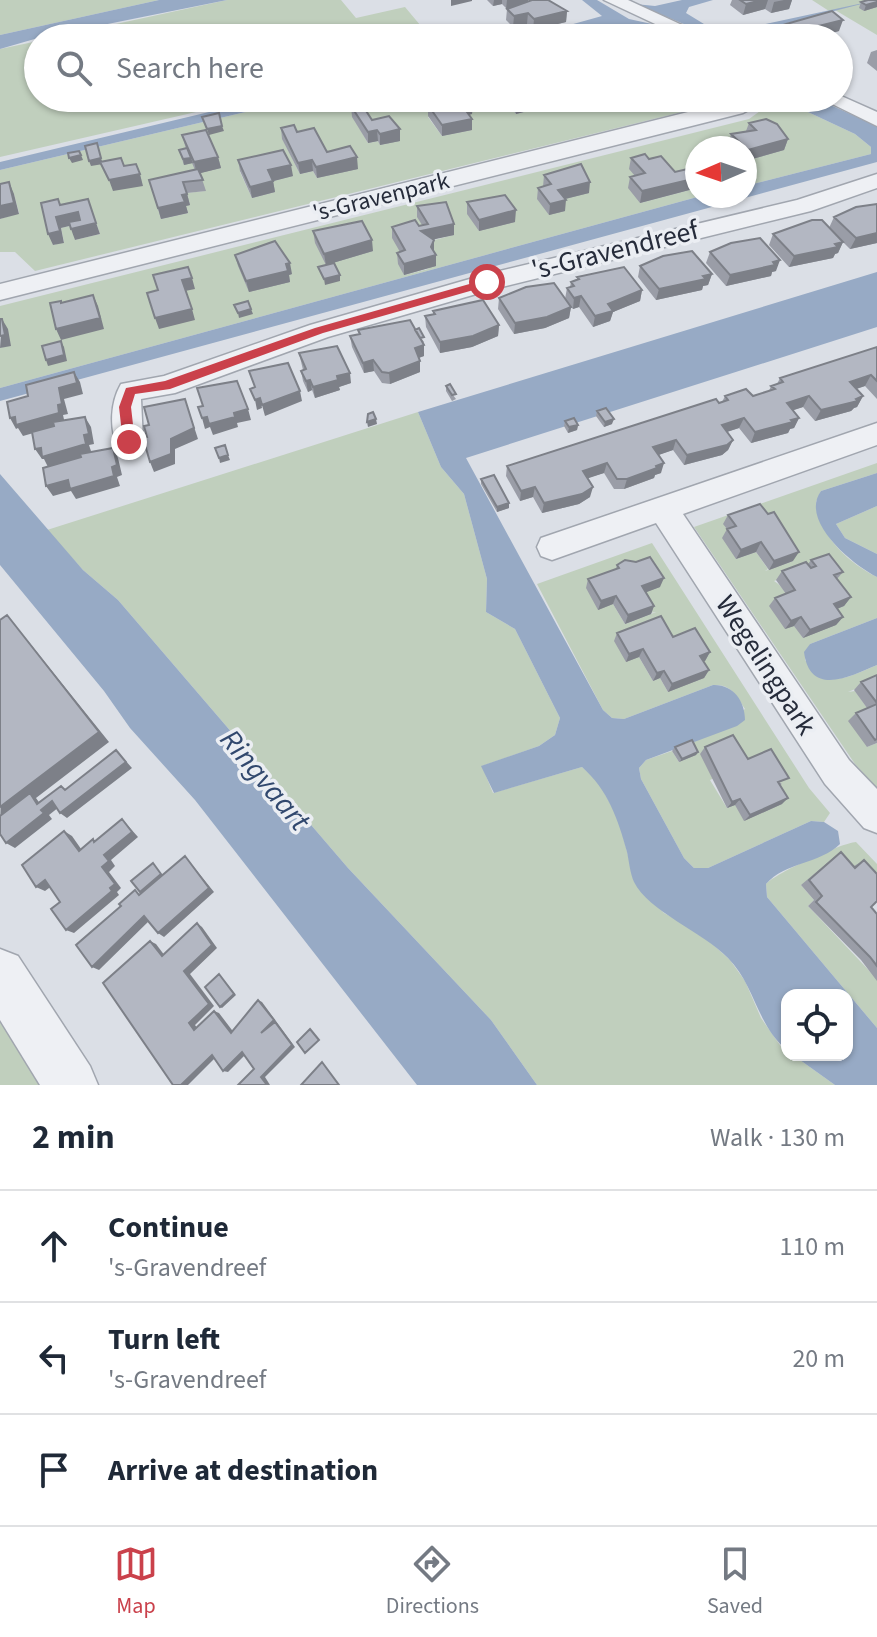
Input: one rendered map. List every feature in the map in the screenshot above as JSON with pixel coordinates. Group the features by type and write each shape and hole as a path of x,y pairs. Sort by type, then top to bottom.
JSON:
{"street":[{"path":"613,0 669,24"},
{"path":"853,109 877,120"},
{"name":"'s-Gravenpark","path":"0,292 724,112"},
{"name":"'s-Gravendreef","path":"129,442 125,407 130,391 166,386 319,331 473,286 803,206 877,181"},
{"path":"552,547 877,434"},
{"name":"Wegelingpark","path":"664,510 837,772 877,815"},
{"path":"0,974 71,1085"}],"green space":[{"path":"0,0 159,0 50,24 24,24 24,30 0,35"},
{"path":"227,0 341,0 356,18 405,7 419,24 116,24"},
{"path":"812,0 877,0 877,35 835,10 829,11"},
{"path":"24,44 24,112 196,112 0,157 0,49"},
{"path":"246,112 436,112 428,117 442,136 471,130 462,116 471,112 682,112 35,271 15,252 0,252 0,219 19,213 14,194 0,197 0,170","holes":["362,115 373,131 390,127 400,140 381,145 378,141 368,143 353,117","295,136 299,143 315,140 328,163 351,157 357,168 317,178 313,171 300,174 283,140","209,141 220,168 197,173 186,147","285,161 292,176 270,182 274,192 252,198 240,172","201,180 205,191 186,193 190,204 185,206 188,213 161,219 153,191","63,210 65,216 92,210 100,234 75,240 74,234 84,231 82,223 61,228 64,242 53,245 46,214"]},
{"path":"759,112 808,112 855,134 871,147 871,154 757,183 757,157 783,149 757,149 757,136 685,136 685,183 643,185 640,203 685,191 685,200 0,388 0,348 10,345 0,331 0,306 749,119","holes":["453,235 431,241 435,254 428,269 404,275 406,261 393,238"]},
{"path":"418,412 441,467 464,494 487,579 486,612 515,629 560,718 555,735 539,746 482,766 493,793 582,767 598,781 619,820 635,883 664,913 698,931 730,960 745,981 761,1018 781,1046 781,1061 801,1061 835,1085 537,1085 491,1020 348,868 118,600 83,570 47,530"},
{"path":"877,463 877,473 821,491 816,502 823,526 837,547 877,577 877,618 810,644 805,660 821,676 838,679 877,665 877,680 848,692 855,691 870,712 867,747 877,743 877,788 855,764 694,527","holes":["731,535 793,561 765,571 768,569 756,552 736,559","800,571 844,606 827,613 803,638 785,592 774,581"]},
{"path":"877,506 877,554 845,538 836,524"},
{"path":"652,543 809,788 830,813 824,822 811,821 708,868 694,868 684,858 641,779 639,768 646,760 672,751 679,762 695,755 689,744 745,709 729,688 713,685 624,719 612,718 603,710 537,584","holes":["639,595 650,613 656,612 625,624 613,604","691,637 668,692 660,678 653,681 639,657","714,778 782,783 727,808 710,780"]},
{"path":"856,842 877,864 877,889 846,873 801,885 814,900 808,906 877,979 877,1028 853,999 853,989 844,989 767,897 766,884 772,879"},
{"path":"0,1012 45,1085 0,1085"}],"water":[{"path":"159,0 227,0 108,24 50,24"},
{"path":"582,0 597,0 629,19 652,24 573,24 602,16"},
{"path":"682,0 713,0 689,7 686,13 704,24 684,24 635,4 655,6"},
{"path":"877,0 783,24 765,24"},
{"path":"24,30 24,42 0,49 0,35"},
{"path":"209,112 246,112 0,170 0,162"},
{"path":"808,112 846,112 877,126 877,162 757,195 757,183 871,154 871,147 855,134"},
{"path":"685,200 685,208 708,208 0,401 0,388"},
{"path":"877,272 877,327 466,458 603,710 612,718 624,719 713,685 726,687 740,700 745,720 737,726 646,760 639,768 641,779 684,858 694,868 708,868 811,821 824,822 838,831 840,844 832,851 783,871 766,884 767,897 844,989 781,989 781,1044 728,958 641,893 634,882 624,840 611,806 599,785 582,767 494,793 481,766 539,746 555,735 560,718 515,629 486,612 487,579 464,494 441,467 418,412"},
{"path":"877,473 877,506 836,524 845,538 877,554 877,577 855,563 832,541 817,515 816,503 821,491"},
{"name":"Ringvaart","path":"0,474 83,570 118,600 348,868 491,1020 537,1085 417,1085 195,800 130,728 104,691 0,565"},
{"path":"877,618 877,665 833,680 814,675 804,652 810,644"},
{"path":"853,999 877,1028 877,1085 835,1085 801,1061 853,1061"}],"building":[{"path":"532,0 548,0 567,11 534,19 528,13 514,16 507,9"},
{"path":"740,0 762,0 746,4"},
{"path":"861,2 877,2 866,5"},
{"path":"832,11 843,20 827,24 786,24"},
{"path":"355,112 367,112 372,120 389,116 400,129 380,134 377,130 368,132"},
{"path":"433,112 467,112 472,119 442,125"},
{"path":"219,113 222,126 207,129 202,117"},
{"path":"766,119 777,124 788,139 757,148 757,136 731,134 756,130 749,123"},
{"path":"294,125 297,132 314,128 327,152 350,146 357,157 316,167 312,160 298,163 281,128"},
{"path":"206,130 218,157 194,162 182,135"},
{"path":"97,143 101,158 89,161 85,146"},
{"path":"187,148 191,158 183,159 179,150"},
{"path":"283,150 291,165 268,170 273,181 250,187 238,160"},
{"path":"79,151 81,155 69,158 68,153"},
{"path":"645,154 649,159 661,156 675,172 685,170 685,181 642,191 630,177 645,173 631,158"},
{"path":"121,158 124,166 136,164 140,174 109,180 100,162"},
{"path":"581,164 590,182 558,190 566,200 550,204 538,188 551,184 544,175"},
{"path":"198,169 203,180 183,182 187,194 182,195 185,202 158,208 149,180"},
{"path":"9,182 14,203 0,206 0,184"},
{"path":"505,195 516,210 479,220 467,202"},
{"path":"58,199 60,205 88,199 96,223 71,229 69,222 80,220 78,212 56,217 60,231 48,234 41,203"},
{"path":"446,202 454,224 421,231 434,240 431,247 436,255 404,264 397,253 405,250 392,227 415,220 419,226 428,224 417,206"},
{"path":"877,204 877,233 856,238 834,217 856,207"},
{"path":"812,220 822,220 843,242 835,244 838,247 794,256 773,234"},
{"path":"362,221 372,240 324,254 313,231"},
{"path":"760,238 780,260 773,262 775,265 730,275 710,252 731,243"},
{"path":"275,241 290,263 286,264 288,271 246,281 235,255"},
{"path":"692,251 712,274 703,276 706,279 659,289 640,266 663,256"},
{"path":"334,263 340,275 324,279 318,267"},
{"path":"188,267 192,278 182,280 192,309 155,318 147,293 158,290 153,275"},
{"path":"624,267 642,290 608,304 613,311 595,316 581,296 574,298 567,288 574,286 571,282 579,279 577,277"},
{"path":"554,283 571,307 547,317 515,323 499,298 526,287"},
{"path":"93,295 100,318 56,329 50,303"},
{"path":"483,300 499,325 473,336 440,342 425,316 435,314 433,311"},
{"path":"248,301 251,309 238,313 234,305"},
{"path":"0,319 5,335 0,336"},
{"path":"410,320 424,345 415,348 420,361 389,373 382,372 373,360 363,363 350,336 360,334 358,330"},
{"path":"419,328 424,337 420,338 415,330"},
{"path":"61,341 64,355 46,360 42,346"},
{"path":"337,346 350,373 313,387 301,371 306,369 299,353"},
{"path":"877,347 877,381 871,375 850,382 863,396 856,399 858,401 821,410 809,396 787,403 799,418 791,420 793,422 755,432 744,418 722,425 733,440 727,445 687,455 676,440 653,447 664,463 657,468 627,479 617,479 607,463 583,471 593,487 582,494 544,503 535,487 521,491 507,466 716,399 719,403 728,400 725,396 746,389 753,396 775,389 771,386 783,382 780,378"},
{"path":"288,363 300,391 262,405 260,398 255,400 250,389 255,387 249,371"},
{"path":"74,372 77,383 59,388 62,404 58,405 59,413 16,425 15,417 10,418 7,402 28,396 26,385"},
{"path":"237,381 248,409 234,413 235,417 209,424 207,417 202,418 198,407 203,406 197,388"},
{"path":"450,384 456,394 452,395 446,386"},
{"path":"185,399 194,428 171,439 171,454 150,462 143,438 147,437 144,426 149,425 144,407"},
{"path":"606,408 614,419 605,422 597,411"},
{"path":"373,412 376,419 367,422 368,414"},
{"path":"85,417 89,434 84,435 86,444 42,457 41,448 35,449 32,432 54,426 53,422"},
{"path":"574,418 578,425 569,427 565,421"},
{"path":"225,445 228,455 219,458 215,448"},
{"path":"113,448 117,465 112,467 114,476 70,489 68,480 46,486 43,468 81,457 80,454"},
{"path":"494,475 509,503 497,507 481,479"},
{"path":"760,504 768,514 774,512 799,552 774,561 761,542 741,550 727,529 736,526 728,515"},
{"path":"829,554 843,572 834,575 851,597 834,604 843,617 810,630 801,617 791,621 775,598 795,590 782,571 806,562 811,568 816,566 811,560"},
{"path":"650,557 664,578 642,586 654,606 628,615 616,596 601,601 588,579 619,568 617,565 625,560 636,562"},
{"path":"7,615 99,732 0,807 0,620"},
{"path":"661,616 673,637 695,628 710,652 700,656 709,670 672,684 664,671 657,673 643,649 629,654 617,633"},
{"path":"877,675 877,703 861,682"},
{"path":"877,704 877,739 875,740 856,713"},
{"path":"733,735 748,759 771,749 789,778 778,782 788,798 750,815 740,799 732,802 705,747"},
{"path":"692,740 698,752 682,759 675,747"},
{"path":"116,750 126,762 60,813 52,801 41,810 44,813 6,843 0,834 0,816 30,793 37,804 61,786 65,790"},
{"path":"122,819 132,832 104,855 109,861 102,867 115,884 110,888 112,891 66,930 51,909 60,902 45,880 36,887 22,865 64,831 79,851"},
{"path":"841,852 855,868 864,860 877,874 877,901 871,907 877,914 877,966 816,902 822,896 809,880"},
{"path":"185,856 209,888 158,933 144,916 92,967 76,945 135,890 139,895"},
{"path":"153,863 161,874 140,892 131,881"},
{"path":"197,923 212,945 184,971 209,1004 189,1023 194,1030 214,1011 231,1033 258,1000 274,1020 261,1033 275,1022 292,1045 261,1077 267,1085 238,1085 254,1069 242,1052 223,1071 212,1055 181,1085 173,1085 103,983 150,941 162,956"},
{"path":"219,974 234,994 220,1007 205,987"},
{"path":"310,1029 319,1040 305,1053 297,1042"},
{"path":"322,1062 339,1085 301,1085"}],"route":[{"path":"129,442 125,407 130,391 166,386 272,346 487,282"}]}
